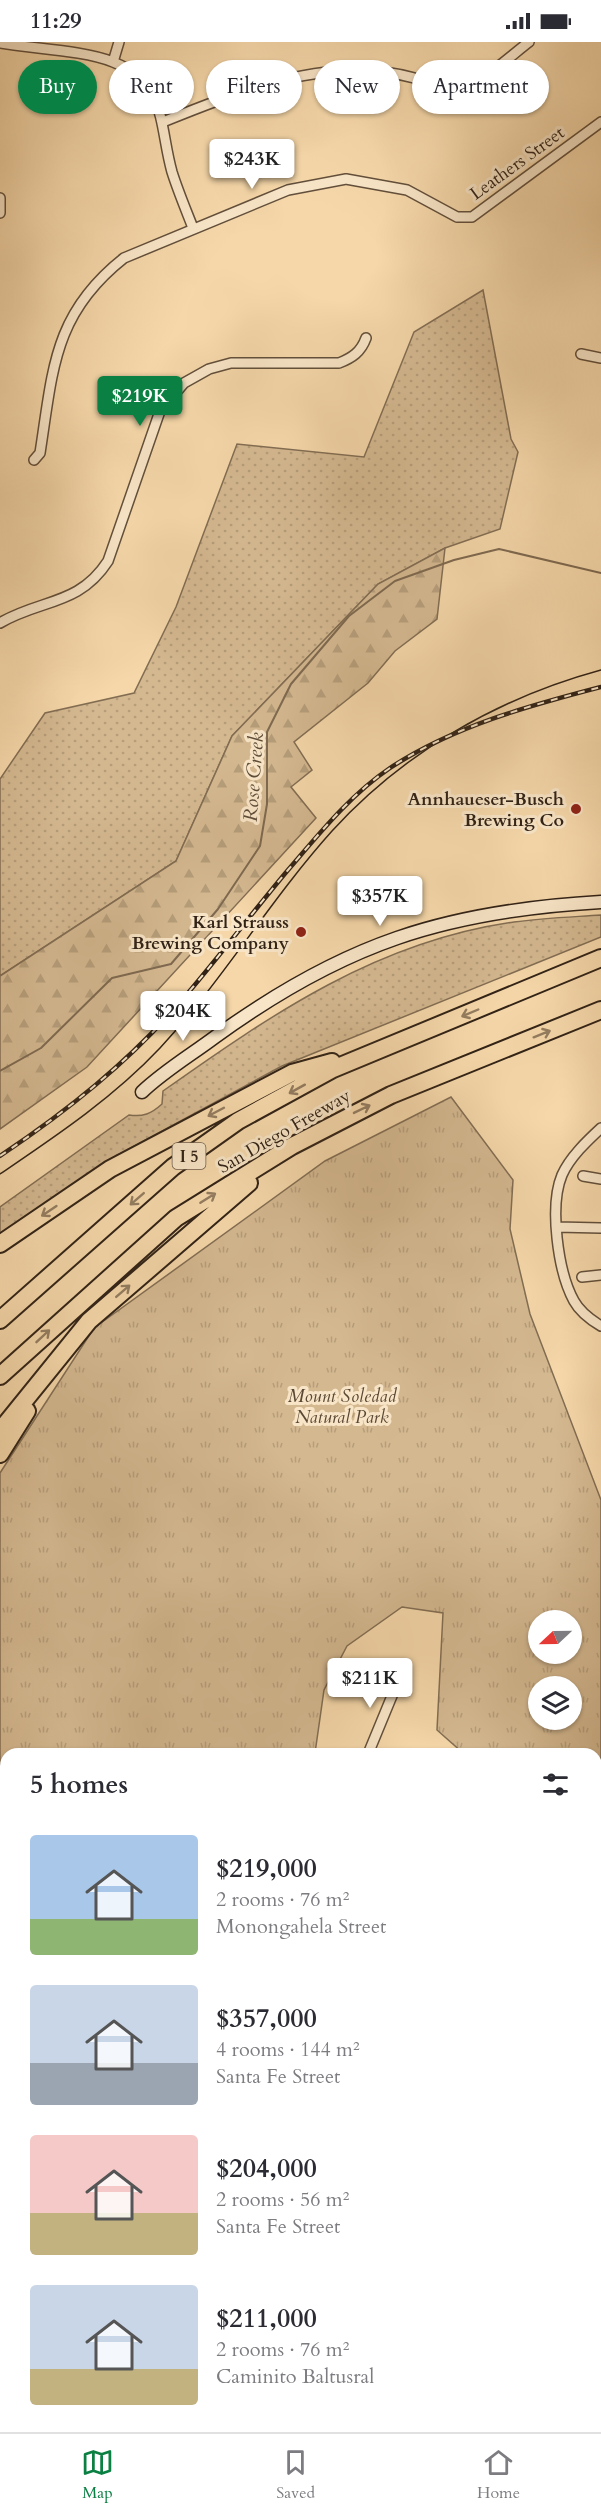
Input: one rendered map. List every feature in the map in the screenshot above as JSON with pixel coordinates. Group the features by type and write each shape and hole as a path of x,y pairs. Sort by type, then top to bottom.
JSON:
{"highway":[{"name":"San Diego Freeway","path":"0,1318 173,1167 238,1121 333,1069 601,958"},
{"name":"San Diego Freeway","path":"0,1376 176,1218 292,1146 391,1095 601,1010"},
{"path":"0,1244 111,1169 292,1073 388,1047"},
{"path":"0,1431 80,1330 292,1146"},
{"path":"0,1454 80,1330"}],"street":[{"path":"114,60 118,42"},
{"path":"163,123 246,89 289,78 333,73 375,71 427,82 450,90 464,91 529,42"},
{"path":"0,43 24,45 109,61"},
{"path":"161,114 172,172 193,228"},
{"name":"Leathers Street","path":"34,460 40,453 60,341 83,297 103,275 124,258 288,190 346,179 407,190 457,217 472,217 601,122"},
{"path":"0,213 1,199"},
{"path":"0,623 68,598 89,584 100,573 108,561 160,411 184,383 208,369 231,363 339,363 352,358 363,346 366,338"},
{"path":"581,354 601,358"},
{"path":"142,1092 260,1005 295,984 359,952 394,938 470,916 540,905 601,902"},
{"path":"601,1128 584,1144 561,1176 556,1193 562,1277 575,1304 601,1326"},
{"path":"583,1176 601,1179"},
{"path":"557,1227 601,1228"},
{"path":"582,1277 601,1275"},
{"path":"370,1748 394,1691 402,1684"}],"green space":[{"path":"483,290 511,439 518,452 500,529 445,548 378,584 232,736 176,861 0,976 0,779 45,713 134,693 176,607 237,444 364,457 414,332"},
{"path":"445,548 437,619 395,651 368,683 294,742 312,770 291,787 316,818 87,1067 0,1129 0,976 176,861 232,736 378,584"},
{"path":"601,915 601,937 282,1066 105,1162 0,1243 0,1207 129,1115 139,1116 154,1110 162,1104 163,1091 245,1035 328,985 417,946 464,932 514,922"},
{"name":"Mount Soledad Natural Park","path":"451,1097 513,1180 510,1229 530,1314 601,1500 601,1748 457,1748 437,1730 443,1613 402,1607 347,1646 324,1690 316,1748 0,1748 0,1473 94,1328 325,1161"}],"waterway":[{"name":"Rose Creek","path":"0,1071 41,1048 112,978 171,964 218,909 260,846 267,804 267,732 291,684 349,616 395,581 454,560 499,549 601,573"}],"tram line":[{"path":"0,1174 63,1131 103,1100 160,1048 205,995 309,857 332,831 390,776 455,731 490,712 526,696 601,670"}],"railway":[{"path":"0,1156 73,1103 119,1065 162,1023 323,829 375,779 414,753 466,729 519,710 601,687"}],"place":[{"name":"Annhaueser-Busch Brewing Co","path":"576,809"},
{"name":"Karl Strauss Brewing Company","path":"301,932"}]}
